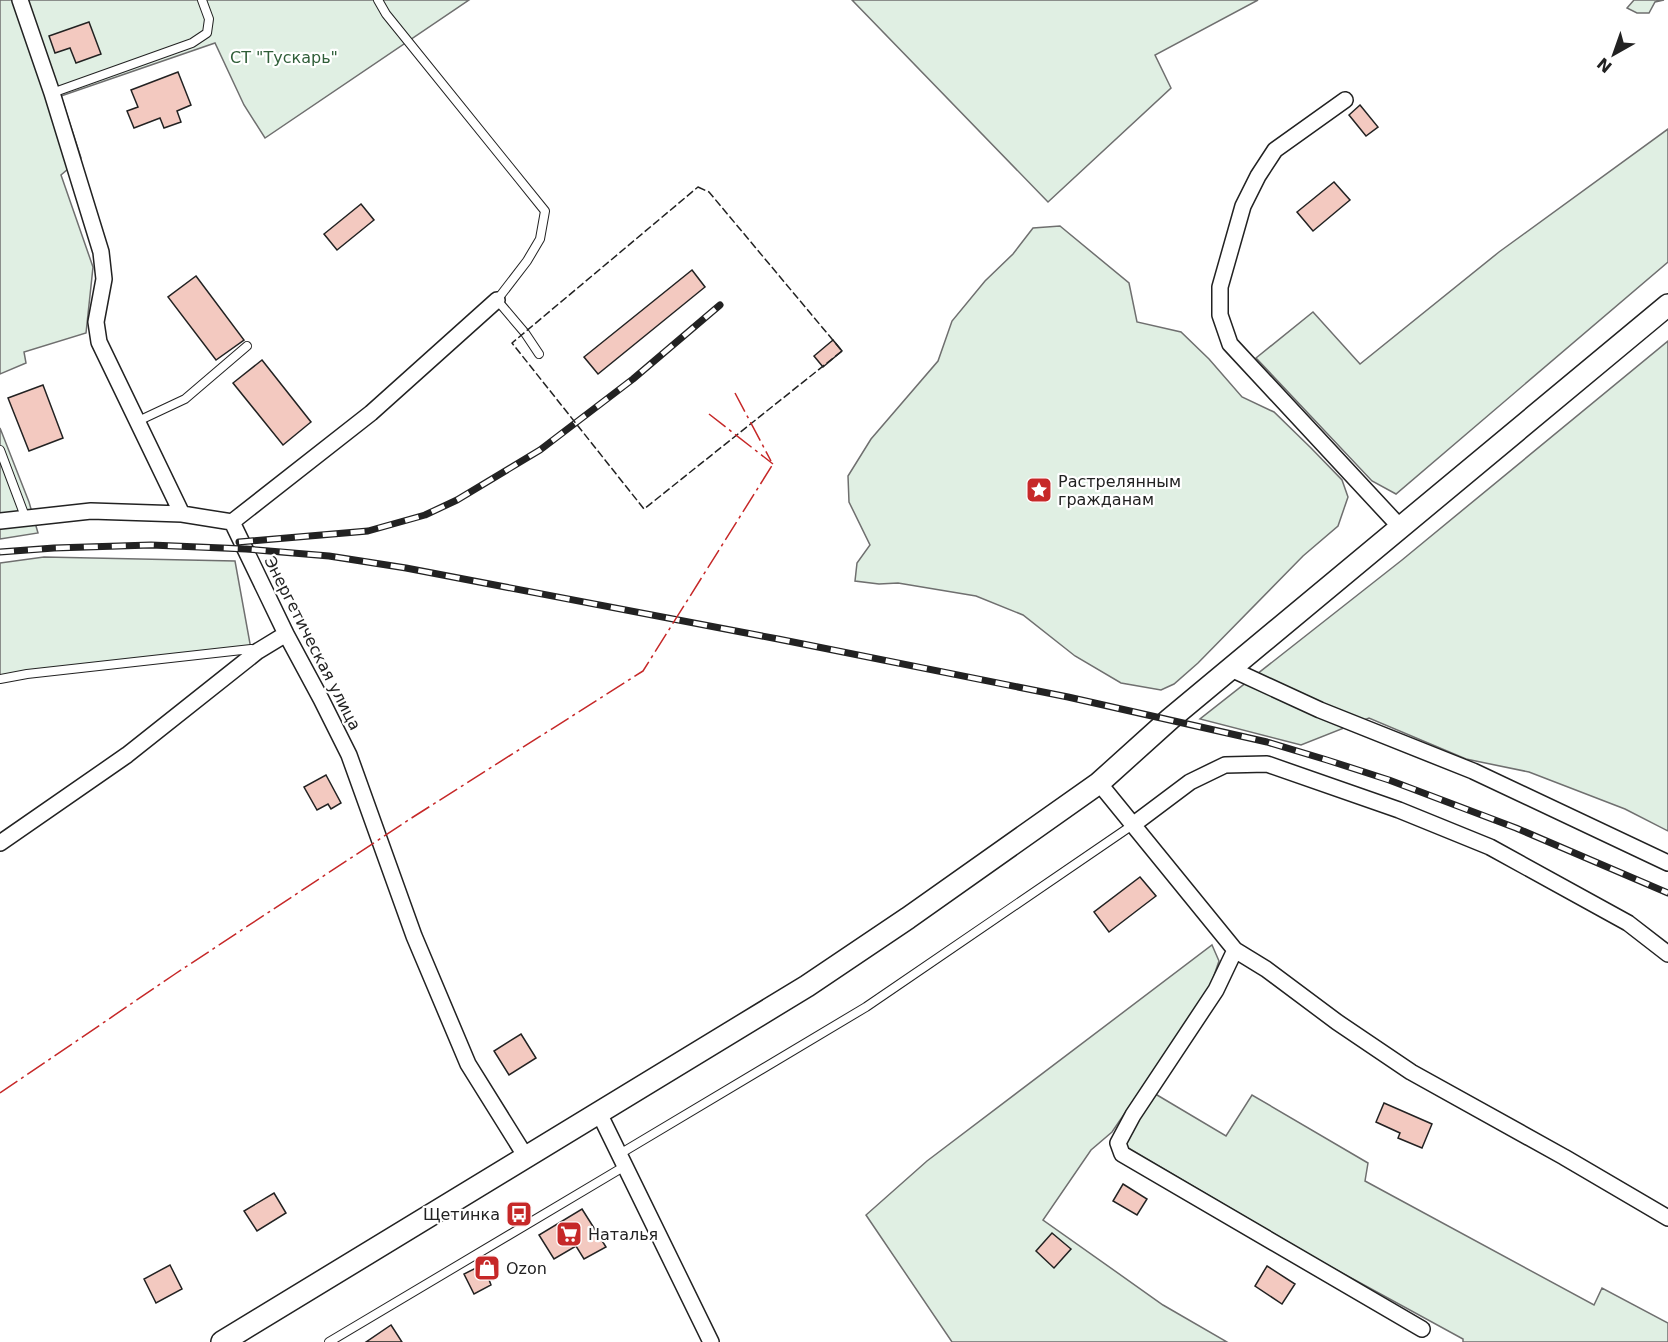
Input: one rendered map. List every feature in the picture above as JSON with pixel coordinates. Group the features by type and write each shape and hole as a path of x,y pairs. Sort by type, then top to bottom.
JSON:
{"main road":[{"path":"222,1342 807,986 909,918 1099,783 1170,719 1668,305"}],"street":[{"path":"20,0 52,93 101,252 104,279 96,322 99,342 182,514"},
{"path":"1345,100 1275,150 1258,176 1243,206 1230,246 1220,286 1220,315 1230,344 1401,528"},
{"path":"0,521 91,511 182,514 232,522 371,413 498,300"},
{"name":"Энергетическая улица","path":"232,522 286,634 349,755 414,936 468,1064 526,1157"},
{"path":"0,843 127,755 258,651 286,634"},
{"path":"1232,669 1311,707 1473,771 1668,863"},
{"path":"1134,824 1190,782 1225,765 1267,764 1399,810 1490,847 1628,923 1668,954"},
{"path":"1099,783 1235,950 1266,969 1337,1022 1411,1072 1564,1156 1668,1218"},
{"path":"1235,950 1216,990 1133,1115 1118,1143 1122,1154 1422,1329"},
{"path":"599,1113 711,1342"}],"lane":[{"path":"52,93 192,43 207,33 209,19 202,0"},
{"path":"378,0 386,14 545,211 540,239 498,300 539,354"},
{"path":"136,422 185,399 247,346"},
{"path":"0,450 26,519"},
{"path":"0,680 27,674 251,649 258,651"},
{"path":"329,1342 866,1007 1134,824"}],"green space":[{"name":"СТ \"Тускарь\"","path":"0,0 469,0 265,138 244,105 215,43 61,96 81,158 61,175 93,267 86,333 24,352 26,363 0,374"},
{"path":"852,0 1258,0 1155,55 1171,88 1048,202"},
{"path":"1634,0 1664,0 1655,2 1649,13 1637,13 1627,8"},
{"path":"1668,129 1668,262 1396,494 1372,481 1256,358 1313,312 1360,364 1499,252"},
{"path":"1060,226 1129,283 1137,322 1181,332 1209,359 1242,397 1274,412 1311,448 1342,480 1348,497 1338,526 1303,556 1198,663 1174,684 1161,690 1121,683 1075,656 1023,615 976,596 898,583 879,584 855,581 857,563 870,545 849,502 848,476 871,439 938,361 952,321 985,281 1013,254 1033,228"},
{"path":"1668,341 1668,831 1625,809 1529,772 1466,759 1369,718 1301,745 1200,719 1402,560"},
{"path":"0,428 29,502 38,533 0,539"},
{"path":"44,557 235,561 251,649 40,672 0,682 0,563"},
{"path":"1212,945 1219,961 1209,990 1112,1132 1091,1150 1043,1220 1163,1305 1227,1342 952,1342 866,1215 927,1161"},
{"path":"1152,1092 1226,1136 1252,1095 1368,1163 1365,1181 1594,1305 1602,1288 1668,1323 1668,1342 1463,1342 1463,1339 1322,1262 1125,1146"}],"building":[{"path":"89,22 101,54 76,63 70,48 55,53 49,36"},
{"path":"178,72 191,105 177,111 181,122 164,128 160,118 134,128 127,111 138,107 131,90"},
{"path":"1360,105 1378,127 1366,136 1349,115"},
{"path":"1334,182 1350,200 1313,231 1297,212"},
{"path":"361,204 374,220 337,250 324,234"},
{"path":"692,270 705,287 598,374 584,357"},
{"path":"196,276 244,340 216,360 168,297"},
{"path":"833,340 842,351 823,367 814,356"},
{"path":"262,360 311,422 283,445 233,383"},
{"path":"43,385 63,438 29,451 8,398"},
{"path":"326,775 341,803 331,809 328,804 317,810 304,787"},
{"path":"1140,877 1156,896 1109,932 1094,912"},
{"path":"521,1034 536,1058 509,1075 494,1051"},
{"path":"1384,1103 1432,1124 1422,1148 1398,1138 1400,1133 1376,1122"},
{"path":"1123,1184 1147,1199 1137,1215 1113,1201"},
{"path":"274,1193 286,1213 257,1231 244,1211"},
{"name":"Наталья","path":"582,1209 606,1247 584,1259 576,1246 554,1259 539,1235"},
{"path":"1052,1233 1071,1249 1054,1268 1036,1251"},
{"path":"490,1261 496,1273 488,1277 491,1285 474,1294 464,1274"},
{"path":"170,1265 182,1289 156,1303 144,1279"},
{"path":"1267,1266 1295,1284 1282,1304 1255,1286"},
{"path":"391,1325 402,1342 366,1342"}],"railway":[{"path":"239,542 368,531 425,515 457,500 540,450 633,379 720,305"},
{"path":"0,552 151,545 246,549 329,556 406,568 1068,697 1267,742 1389,780 1516,828 1668,893"}],"fence":[{"path":"698,187 709,192 842,351 644,509 512,343 698,187"}],"power":[{"path":"735,393 771,461"},
{"path":"709,414 773,464"},
{"path":"0,1093 410,819 643,671 773,464"}],"place":[{"name":"Растрелянным гражданам","path":"1039,490"},
{"name":"Щетинка","path":"519,1214"},
{"name":"Наталья","path":"569,1234"},
{"name":"Ozon","path":"487,1268"}]}
